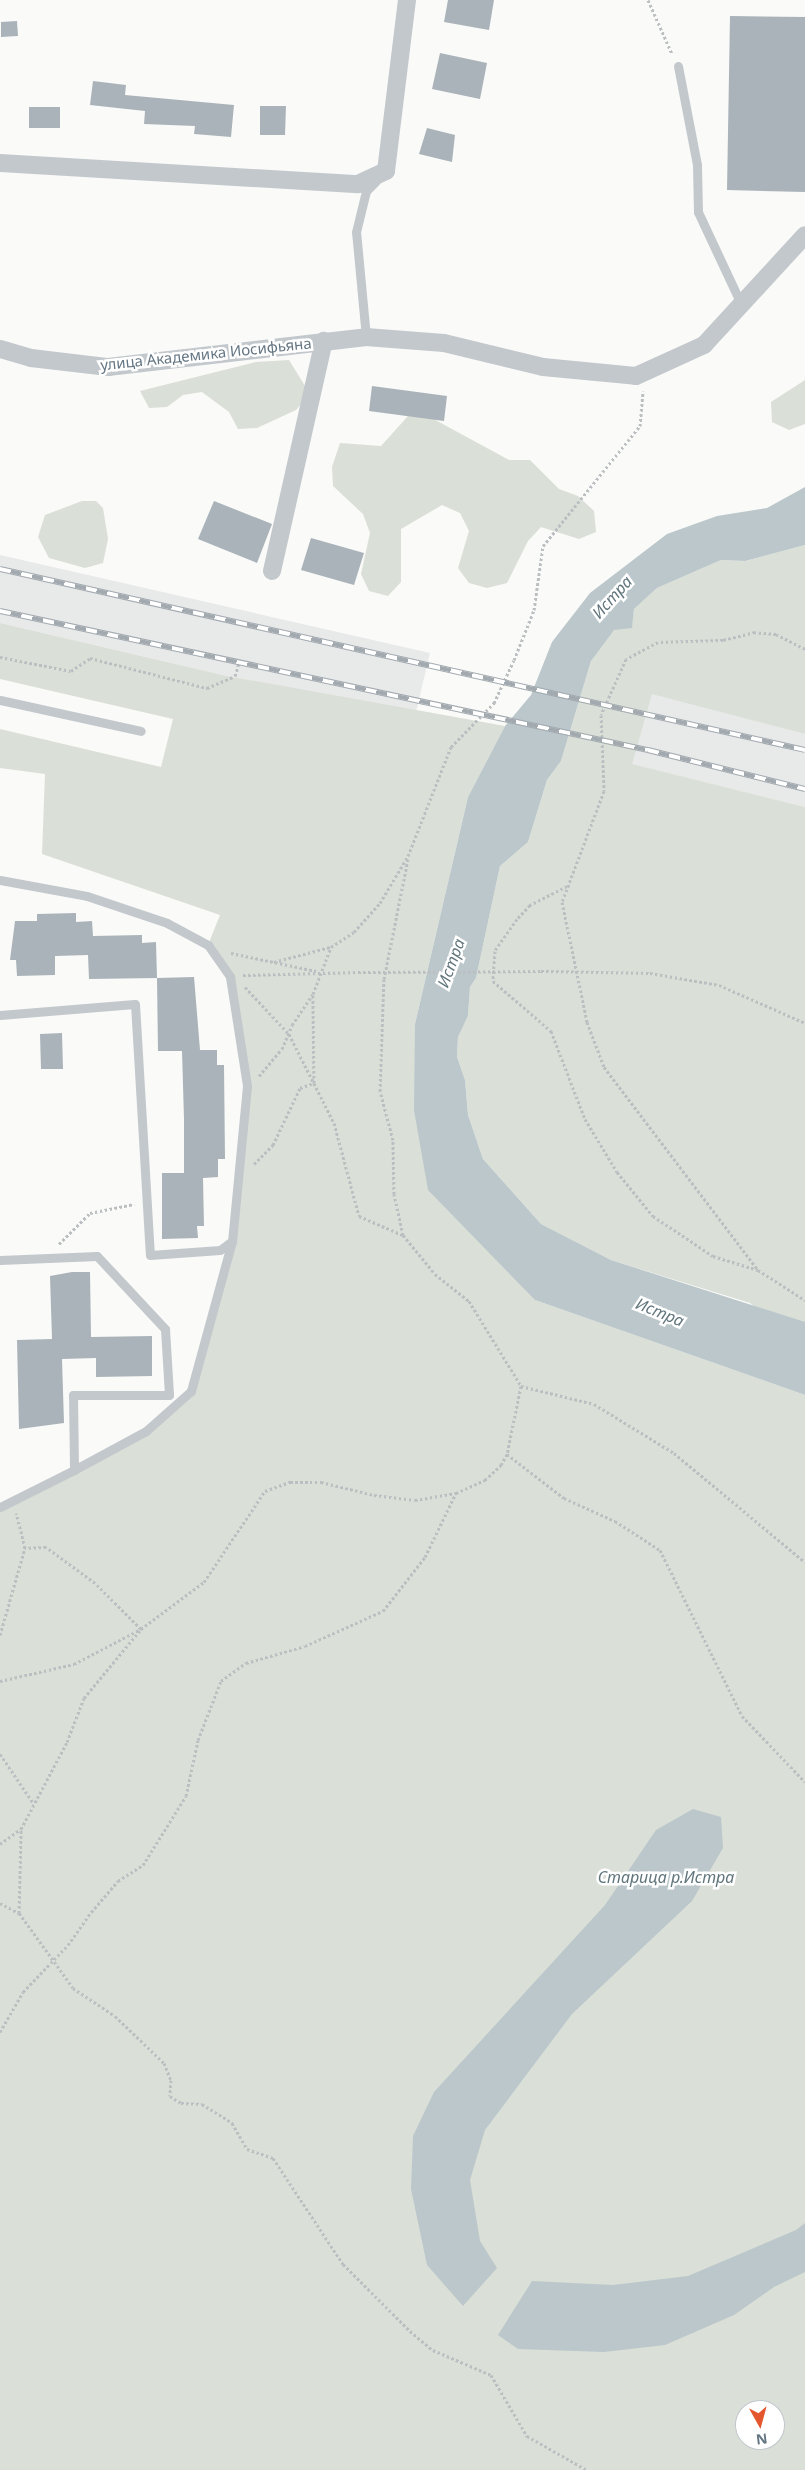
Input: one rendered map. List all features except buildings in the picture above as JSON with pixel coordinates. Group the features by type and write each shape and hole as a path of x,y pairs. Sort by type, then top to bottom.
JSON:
{"street":[{"path":"0,163 300,183 358,184 386,171 407,0"},
{"path":"636,376 704,345 805,235"},
{"name":"улица Академика Иосифьяна","path":"0,349 31,358 108,367 366,337 444,343 543,367 636,376"},
{"name":"улица Академика Иосифьяна","path":"272,571 324,341"}],"lane":[{"path":"678,66 697,165 698,212 741,304"},
{"path":"366,337 356,232 366,191 386,171"},
{"path":"0,700 141,731"},
{"path":"0,880 87,896 167,923 208,945 230,977 247,1086 242,1176 232,1241 190,1391 146,1431 74,1470 13,1498 0,1507"},
{"path":"0,1014 135,1004 150,1255 187,1255 220,1250 232,1241"},
{"path":"0,1260 96,1256 165,1329 169,1395"},
{"path":"74,1470 73,1395 169,1395 190,1391"}],"path":[{"path":"648,0 678,66"},
{"path":"274,962 331,947 354,932 380,903 408,856 451,746 494,703 514,660 534,610 543,546 640,426 644,393 636,376"},
{"path":"758,1270 604,1068 587,1022 579,968 565,920 567,886 604,791 601,715 626,659 658,642 723,640 755,632 776,634 805,649"},
{"path":"0,657 71,671 90,658 207,688 235,676 239,663"},
{"path":"0,1681 74,1664 141,1629 204,1582 265,1491 290,1482 321,1482 415,1500 456,1493 485,1480 501,1465 507,1454 521,1386 469,1302 435,1274 403,1235 394,1194 393,1140 380,1091 384,979 408,856"},
{"path":"567,886 530,905 517,919 495,951 493,981 551,1031 585,1119 617,1172 653,1216 713,1256 758,1270 805,1300"},
{"path":"208,945 321,972"},
{"path":"247,1086 268,1068 289,1034 313,994 331,947"},
{"path":"230,977 321,972 542,971 579,968 650,973 719,986 805,1023"},
{"path":"230,977 276,1015 289,1034 334,1123 359,1216 403,1235"},
{"path":"313,994 314,1083"},
{"path":"242,1176 273,1145 300,1088 314,1083"},
{"path":"44,1258 90,1213 148,1201"},
{"path":"521,1386 594,1404 674,1454 805,1562"},
{"path":"507,1454 564,1498 615,1521 660,1550 742,1716 805,1782"},
{"path":"0,2032 23,1992 118,1881 143,1865 186,1796 198,1740 221,1681 246,1663 305,1646 383,1611 425,1557 456,1493"},
{"path":"0,1635 25,1548 13,1498"},
{"path":"25,1548 46,1547 95,1583 141,1629"},
{"path":"19,1913 21,1829 67,1742 84,1698 141,1629"},
{"path":"0,1754 34,1804"},
{"path":"0,1844 21,1829"},
{"path":"0,1903 19,1913 50,1962 73,1988 115,2016 164,2063 171,2080 170,2096 217,2114 232,2123 248,2149 273,2158 343,2264 410,2331 432,2350 491,2375 527,2436 587,2470"}],"shaded area":[{"path":"289,360 310,394 296,410 257,428 238,429 229,412 202,392 183,395 167,407 149,408 140,391 256,362"},
{"path":"805,380 805,424 789,430 772,422 771,402"},
{"path":"408,416 428,416 509,460 530,460 559,489 578,496 594,511 596,532 579,539 541,527 528,541 507,583 487,588 469,583 458,568 469,531 460,513 442,505 401,529 401,582 388,596 369,591 361,574 370,533 363,514 333,486 332,467 340,443 381,446"},
{"path":"82,501 96,501 103,508 108,539 103,563 85,568 49,558 38,537 45,515"},
{"path":"805,545 805,734 652,694 632,764 805,807 805,1345 750,1303 611,1260 541,1224 483,1159 468,1115 465,1080 457,1057 458,1037 468,1016 470,987 476,978 500,866 528,842 547,780 561,761 591,661 602,643 614,630 632,625 634,609 657,588 721,560 745,561"},
{"path":"0,555 430,653 416,712 227,676 0,623"},
{"path":"0,623 227,676 505,726 468,797 415,1024 535,1300 805,1395 805,2470 0,2470 0,1507 146,1431 191,1391 232,1241 247,1086 230,977 208,945 220,915 42,854 45,774 0,768 0,729 161,767 173,719 0,679"},
{"path":"652,693 805,734 805,807 631,764"}],"water":[{"name":"Истра","path":"805,487 805,545 745,561 721,560 657,588 634,609 632,628 614,630 591,661 561,761 547,780 528,842 500,866 476,978 470,987 468,1016 458,1037 457,1057 465,1080 468,1115 483,1159 541,1224 611,1260 805,1322 805,1395 535,1300 428,1190 414,1110 415,1024 468,797 505,726 531,695 552,642 590,593 667,534 717,516 767,508"},
{"name":"Старица р.Истра","path":"693,1809 721,1817 723,1848 692,1901 572,2014 485,2130 470,2180 480,2241 497,2268 463,2306 427,2265 411,2189 413,2136 434,2092 605,1905 656,1830"},
{"path":"805,2223 805,2272 774,2287 734,2315 665,2345 604,2352 518,2349 498,2335 532,2281 613,2285 688,2276 796,2230"}],"railway":[{"path":"0,569 805,750"},
{"path":"0,611 648,750 805,789"}]}
